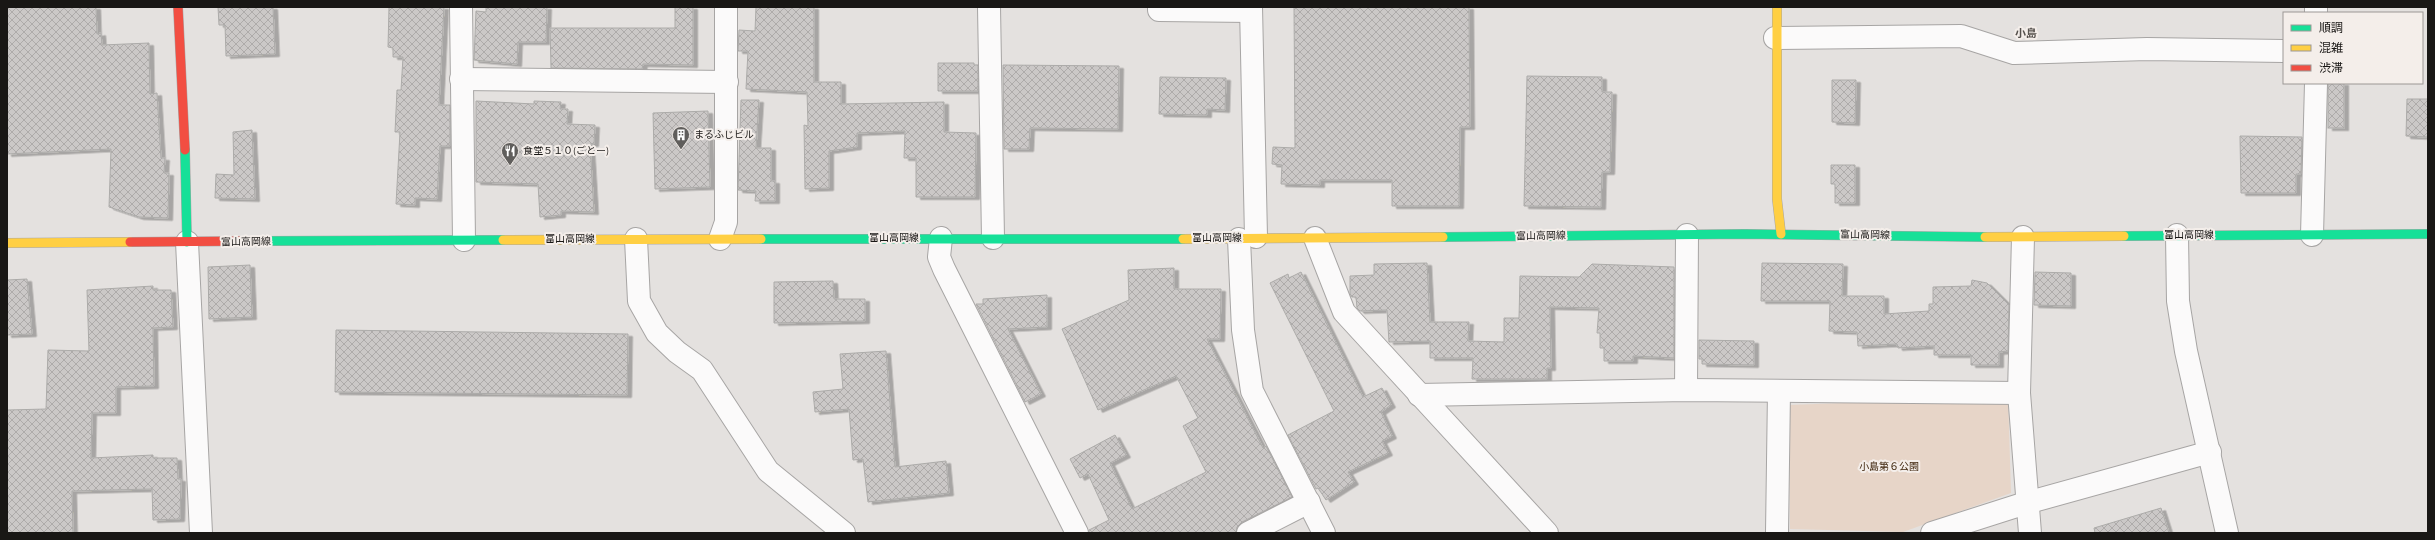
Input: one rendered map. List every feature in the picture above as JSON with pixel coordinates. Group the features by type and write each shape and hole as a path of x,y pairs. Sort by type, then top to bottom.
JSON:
{"main road":[{"path":"178,7 187,185 187,242"},
{"path":"1777,7 1775,38 1776,199 1781,234"},
{"name":"富山高岡線","path":"7,243 636,239 1315,238 1781,234 2023,237 2428,234"}],"street":[{"path":"461,7 464,240"},
{"path":"720,239 726,222 726,7"},
{"path":"989,7 993,238"},
{"path":"1159,7 1159,10 1252,9 1248,238 1243,330 1252,391 1310,502 1324,533"},
{"path":"1775,38 1961,36 2014,53 2147,48 2283,51"},
{"path":"461,79 727,82"},
{"path":"2312,235 2316,84"},
{"path":"1686,390 1687,235"},
{"path":"2177,235 2178,301 2185,344 2210,452 2226,533"},
{"path":"2023,237 2019,393 2026,503 2030,533"},
{"path":"941,238 939,257 944,269 1077,533"},
{"path":"1315,238 1344,312 1547,533"},
{"path":"636,239 638,301 658,333 677,352 702,370 768,470 844,533"},
{"path":"187,242 202,533"},
{"path":"1419,395 1686,390 2019,393"},
{"path":"1777,533 1779,392"},
{"path":"1932,533 2026,503 2210,452"},
{"path":"1248,533 1310,502"}],"green space":[{"name":"小島第６公園","path":"2008,397 2011,493 1903,532 1790,529 1789,405"}],"building":[{"path":"7,7 96,7 97,34 101,33 102,45 149,43 150,94 157,93 161,158 165,158 164,173 169,173 168,218 139,217 109,207 111,149 7,154"},
{"path":"218,7 273,7 275,54 226,56 225,25 219,25"},
{"path":"389,7 444,7 439,105 450,105 450,146 440,146 437,199 415,198 415,205 396,204 400,132 395,132 397,90 401,90 403,57 393,57 393,48 388,47"},
{"path":"486,7 547,7 546,42 518,42 517,64 474,60 476,11 486,12"},
{"path":"675,7 693,7 693,65 643,64 642,69 551,68 550,28 675,28"},
{"path":"756,7 814,7 814,82 841,82 841,104 944,102 944,132 976,133 975,197 916,197 916,158 904,158 905,131 857,133 857,147 829,151 829,188 805,189 804,125 808,126 807,92 746,89 748,51 738,51 739,30 755,31"},
{"path":"1294,7 1469,7 1470,127 1460,127 1459,206 1392,206 1392,180 1320,180 1320,185 1281,184 1282,165 1272,164 1273,147 1295,148"},
{"path":"938,63 974,63 974,65 978,65 978,91 938,91"},
{"path":"1003,65 1119,66 1118,129 1030,128 1029,149 1004,149"},
{"path":"1527,76 1602,77 1602,92 1612,92 1610,172 1602,172 1601,207 1524,206"},
{"path":"1160,77 1226,78 1225,110 1207,109 1207,115 1159,114"},
{"path":"1832,80 1856,80 1855,123 1832,122"},
{"path":"2328,84 2344,84 2344,128 2328,128"},
{"path":"2407,99 2428,99 2428,137 2406,136"},
{"path":"741,100 759,100 756,148 771,148 771,181 775,181 775,201 755,201 756,191 738,190"},
{"path":"476,101 534,104 534,101 561,102 560,109 568,109 567,124 595,125 594,144 590,144 594,212 561,211 561,215 540,217 538,184 476,182"},
{"name":"まるふじビル","path":"708,111 710,187 655,189 653,113"},
{"path":"252,130 255,199 215,198 216,174 234,175 233,132"},
{"path":"2240,136 2302,137 2301,174 2296,174 2296,193 2241,193"},
{"path":"1831,165 1855,165 1855,203 1835,203 1835,184 1831,184"},
{"path":"1427,263 1430,322 1469,322 1468,341 1504,342 1504,318 1519,318 1520,276 1579,277 1592,264 1674,267 1674,358 1633,356 1633,361 1604,361 1604,348 1600,348 1600,333 1597,333 1599,308 1550,307 1551,368 1547,368 1547,379 1472,379 1473,358 1430,358 1430,341 1389,342 1387,310 1360,311 1357,308 1356,297 1352,297 1350,294 1350,276 1374,275 1374,264"},
{"path":"1762,263 1843,264 1842,296 1884,296 1884,314 1929,311 1929,304 1933,304 1933,287 1971,286 1972,280 1987,283 2009,305 2008,351 1999,352 1999,365 1971,365 1971,355 1934,355 1934,346 1898,348 1897,344 1858,346 1857,332 1829,331 1830,301 1761,301"},
{"path":"250,265 252,317 209,319 208,267"},
{"path":"1174,268 1174,289 1221,289 1220,339 1207,339 1263,448 1266,446 1292,497 1242,522 1237,527 1236,533 1089,533 1089,530 1109,520 1088,474 1080,478 1070,459 1115,435 1126,455 1110,463 1132,509 1206,472 1183,426 1198,418 1176,376 1098,410 1062,329 1129,300 1128,270"},
{"path":"1301,272 1363,397 1382,388 1391,405 1381,412 1392,436 1382,441 1388,453 1348,472 1354,482 1326,500 1318,488 1316,489 1288,435 1334,411 1270,283 1288,274 1289,278"},
{"path":"2035,272 2071,273 2071,306 2034,305"},
{"path":"27,279 32,334 7,335 7,280"},
{"path":"833,281 834,299 865,299 865,321 774,323 774,282"},
{"path":"153,286 153,290 171,290 173,327 153,328 154,386 116,387 116,413 92,413 91,458 153,455 153,458 177,458 178,479 181,479 180,519 153,520 152,489 72,491 73,533 7,533 7,410 46,409 48,350 89,351 87,290"},
{"path":"1047,295 1047,327 1008,329 1041,394 1025,402 976,304 983,304 983,299"},
{"path":"336,330 628,334 627,395 335,392"},
{"path":"1699,340 1754,341 1754,365 1702,364 1702,359 1699,359"},
{"path":"886,351 895,467 946,461 949,493 868,502 863,459 853,460 849,409 815,412 813,392 843,389 840,354"},
{"path":"2161,508 2169,533 2095,533 2094,528"}],"traffic: fast":[{"path":"185,150 187,242"},
{"path":"1443,237 1745,234 1985,237"},
{"path":"2124,236 2428,234"},
{"path":"761,239 1183,239"},
{"path":"262,241 503,240"}],"traffic: slow":[{"path":"1777,7 1777,199 1781,234"},
{"path":"1985,237 2124,236"},
{"path":"1183,239 1443,237"},
{"path":"503,240 761,239"},
{"path":"7,243 130,242"}],"traffic: jam":[{"path":"178,7 185,150"},
{"path":"130,242 262,241"}],"place":[{"name":"まるふじビル","path":"681,150"},
{"name":"食堂５１０(ごとー)","path":"510,166"}],"district":[{"name":"小島","path":"2026,33"}]}
